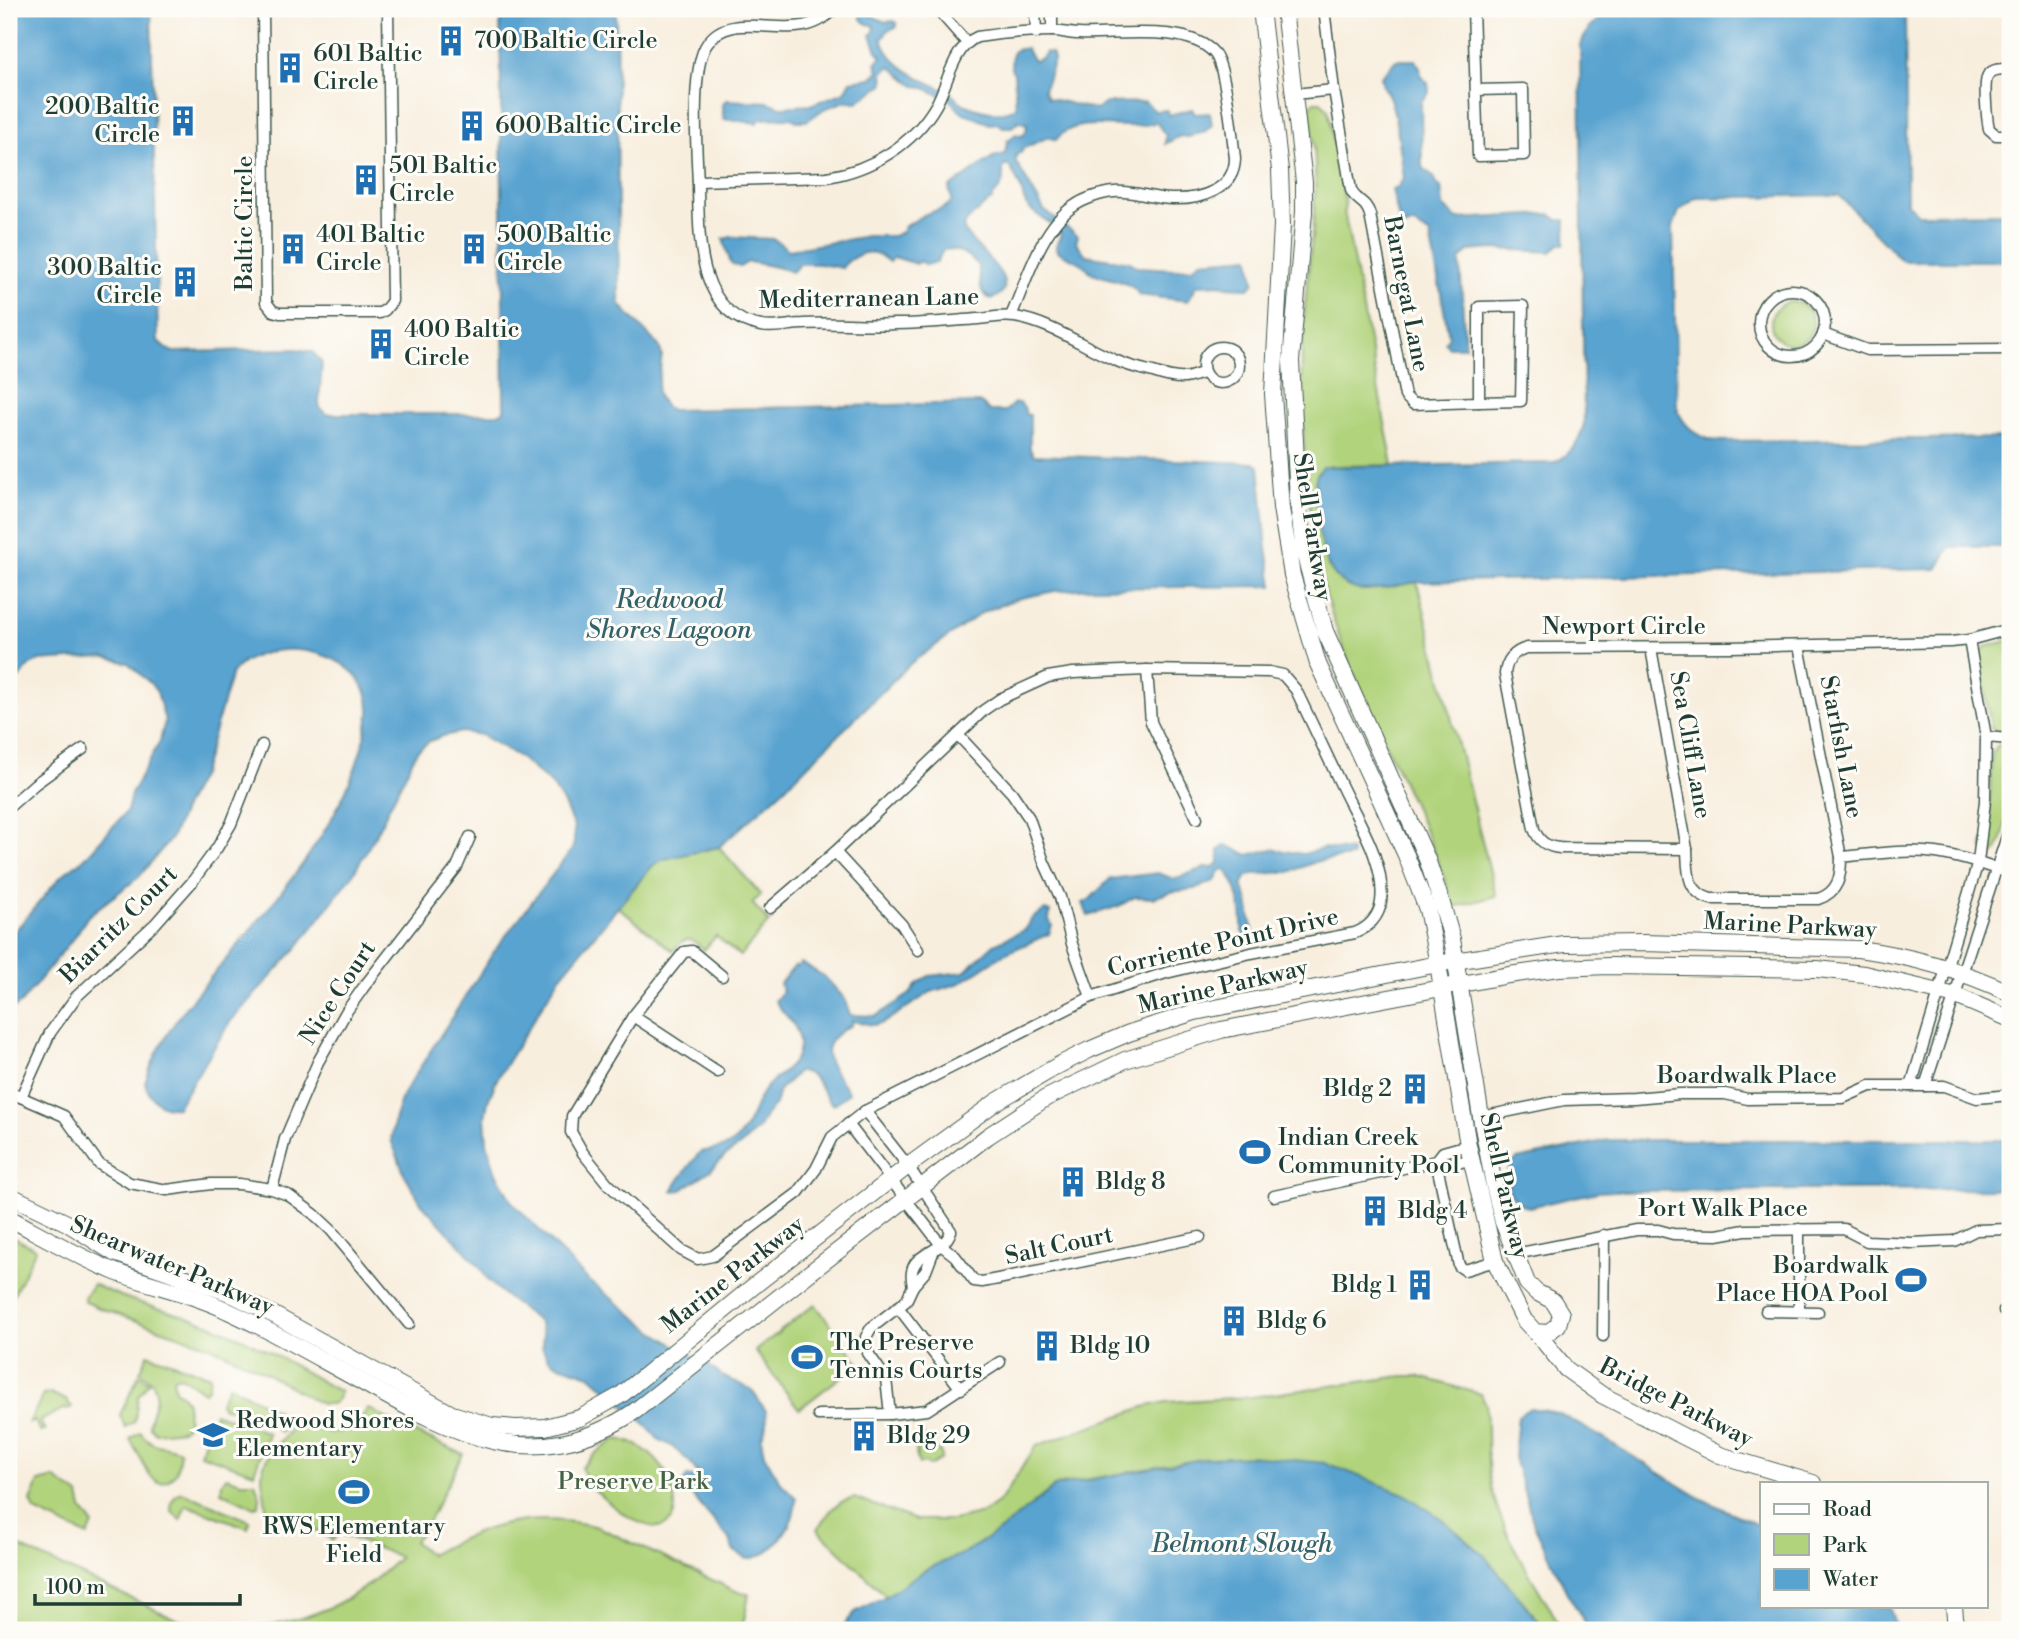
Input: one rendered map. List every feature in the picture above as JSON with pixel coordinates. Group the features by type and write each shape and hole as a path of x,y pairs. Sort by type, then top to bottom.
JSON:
{"main road":[{"name":"Shell Parkway","path":"1261,9 1280,170 1282,225 1273,394 1281,508 1292,575 1318,664 1406,855 1427,909 1470,1152 1495,1261 1523,1318 1537,1333 1543,1334 1553,1331 1561,1321 1562,1314 1553,1301 1536,1292 1527,1283 1493,1185 1452,939 1427,859 1338,664 1318,608 1304,552 1291,399 1293,323 1304,212 1301,154 1284,9"},
{"name":"Marine Parkway","path":"330,1346 452,1414 492,1426 545,1427 571,1422 597,1410 635,1385 711,1319 908,1166 996,1102 1059,1065 1129,1033 1195,1012 1438,964 1564,944 1643,943 1858,949 1889,953 1947,967 2010,993"},
{"name":"Marine Parkway","path":"354,1385 372,1388 433,1421 488,1441 548,1446 612,1426 643,1405 725,1338 988,1136 1045,1098 1134,1057 1221,1030 1559,968 1609,965 1837,970 1948,993 2010,1019"},
{"name":"Shearwater Parkway","path":"9,1195 67,1223 114,1252 227,1292 330,1346"},
{"name":"Shearwater Parkway","path":"9,1218 111,1270 225,1309 289,1341 354,1385"},
{"name":"Bridge Parkway","path":"1537,1333 1566,1369 1602,1395 1720,1455 1810,1482"},
{"path":"330,1346 349,1366 354,1385"},
{"path":"1954,1608 1956,1630"}],"street":[{"name":"Baltic Circle","path":"263,9 266,300 271,309 281,313 380,313 392,301 388,9"},
{"name":"Mediterranean Lane","path":"833,9 828,15 808,26 738,26 723,30 711,38 700,59 697,84 700,240 706,275 724,305 743,321 770,327 804,324 893,324 1011,316 1034,321 1119,362 1159,374 1182,379 1204,373"},
{"path":"937,9 967,43"},
{"path":"1035,9 1036,33"},
{"path":"1052,9 1052,31"},
{"name":"Barnegat Lane","path":"1324,9 1334,90 1353,195 1367,205 1370,215 1405,396 1413,404 1521,401 1523,306 1479,307 1479,402"},
{"path":"1473,9 1478,156 1524,155 1522,89 1476,90"},
{"path":"698,181 827,177 846,174 871,164 906,141 937,104 967,43 986,36 1052,31 1078,34 1151,32 1194,41 1208,48 1222,66 1236,158 1227,184 1196,197 1172,199 1113,192 1089,198 1060,217 1048,232 1011,316"},
{"path":"2010,69 1990,73 1986,82 1989,129 1996,135 2010,135"},
{"path":"1294,94 1334,90"},
{"path":"1786,291 1798,291 1817,302 1823,312 1824,334 1811,351 1792,356 1781,355 1772,349 1760,332 1761,312 1767,302 1776,295 1786,291"},
{"path":"1824,334 1867,350 2010,349"},
{"name":"Newport Circle","path":"1687,849 1560,848 1548,846 1539,839 1534,829 1504,674 1513,655 1527,648 1799,646 1969,640 2010,629"},
{"path":"1925,1086 1948,993 1947,967 1978,862 1986,737 1969,640"},
{"name":"Starfish Lane","path":"1799,646 1841,857"},
{"name":"Sea Cliff Lane","path":"1651,648 1687,849"},
{"path":"1147,670 1151,722 1197,818"},
{"name":"Corriente Point Drive","path":"722,976 692,951 686,951 633,1016 572,1116 571,1132 583,1153 615,1191 689,1256 702,1260 713,1256 798,1193 817,1169 832,1137 865,1111 1091,996 1166,973 1355,933 1372,921 1381,905 1381,885 1372,852 1296,690 1283,675 1101,671 1048,677 1000,699 984,710 835,852 770,908"},
{"path":"958,735 1021,804 1034,827 1044,862 1060,897 1072,944 1091,996"},
{"path":"1986,737 2010,739"},
{"name":"Biarritz Court","path":"21,1097 50,1033 76,997 162,916 217,848 231,824 262,744"},
{"path":"9,807 83,749"},
{"path":"1911,1086 1948,993 1964,972 2010,827"},
{"name":"Nice Court","path":"272,1189 285,1139 318,1062 358,996 457,867 470,837"},
{"path":"1687,849 1690,884 1697,893 1711,900 1818,899 1826,896 1840,879 1841,857 1925,852 1978,862 2010,873"},
{"path":"835,852 902,925 918,950"},
{"path":"633,1016 718,1072"},
{"name":"Boardwalk Place","path":"1481,1117 1573,1099 1689,1094 1725,1094 1748,1099 1843,1098 1870,1086 1950,1086 1983,1098 2010,1095"},
{"path":"9,1091 64,1116 99,1164 130,1183 167,1190 211,1184 239,1184 272,1189 300,1203 331,1230 409,1324"},
{"path":"865,1111 908,1166 951,1231 938,1247 926,1271 913,1286 909,1298 871,1328 866,1340 868,1353 886,1379 890,1414"},
{"path":"848,1124 906,1200"},
{"path":"1470,1152 1443,1152 1436,1164 1459,1266 1467,1270 1495,1261"},
{"path":"1274,1196 1436,1164"},
{"name":"Salt Court","path":"906,1200 938,1247 955,1256 970,1277 980,1283 1200,1237"},
{"name":"Port Walk Place","path":"1515,1254 1604,1235 1650,1229 1673,1234 1717,1235 1745,1230 1849,1229 1867,1241 1912,1243 1948,1242 1976,1230 2010,1229"},
{"path":"1799,1229 1799,1311"},
{"path":"1603,1336 1604,1235"},
{"path":"898,1307 961,1389"},
{"path":"1766,1311 1818,1311"},
{"path":"818,1415 890,1414 927,1410 1000,1362"}],"green space":[{"path":"1314,102 1321,102 1328,109 1344,211 1393,465 1330,466 1315,481 1321,541 1329,568 1365,590 1417,582 1496,896 1454,907 1437,859 1353,672 1335,625 1321,576 1312,526 1302,379 1303,330 1314,220 1315,166 1309,108"},
{"path":"1792,302 1807,308 1813,323 1807,338 1792,344 1777,338 1771,323 1777,308"},
{"path":"2010,640 2010,733 2002,733 1991,728 1979,655 1985,647"},
{"path":"2010,744 2008,804 2002,837 1998,849 1991,856 1983,849 1983,842 1988,835 1992,752 1996,746"},
{"path":"719,847 761,895 752,903 769,922 740,956 716,936 704,950 695,942 685,940 673,951 618,907 655,863"},
{"path":"9,1235 36,1249 9,1304"},
{"path":"93,1284 244,1339 340,1392 338,1399 332,1404 321,1404 255,1367 210,1346 84,1301"},
{"name":"The Preserve Tennis Courts","path":"815,1304 859,1363 799,1409 755,1351"},
{"path":"148,1354 210,1376 208,1389 204,1392 181,1376 173,1378 175,1390 187,1404 187,1424 182,1430 156,1433 149,1426 156,1391 149,1379 140,1372"},
{"path":"139,1375 149,1382 138,1397 135,1421 125,1427 120,1415"},
{"path":"1417,1376 1481,1394 1486,1404 1489,1474 1493,1495 1518,1555 1563,1630 1546,1630 1520,1598 1207,1458 1056,1485 1002,1529 964,1553 925,1570 886,1596 817,1529 832,1509 841,1502 854,1498 916,1520 953,1520 983,1513 1000,1501 1036,1446 1144,1407 1166,1402 1251,1397"},
{"path":"229,1385 289,1417 286,1430 280,1432 264,1419 223,1408 220,1403"},
{"path":"50,1393 66,1400 72,1407 40,1421 45,1430 40,1432 35,1421 29,1423 43,1395"},
{"path":"368,1408 404,1428 463,1454 428,1523 414,1541 430,1555 471,1535 511,1523 552,1520 598,1527 738,1592 749,1594 742,1630 237,1630 284,1623 326,1609 363,1588 400,1557 339,1533 332,1541 318,1531 283,1519 266,1509 263,1466 271,1452 299,1419 327,1431 341,1431 354,1422 357,1424"},
{"path":"215,1413 268,1433 254,1473 200,1454"},
{"path":"140,1432 155,1444 180,1451 176,1472 165,1482 159,1483 150,1476 130,1439"},
{"path":"923,1434 941,1453 941,1459 929,1466 919,1464 917,1456 917,1445"},
{"name":"Preserve Park","path":"616,1439 637,1445 662,1466 672,1486 675,1506 673,1517 666,1525 656,1527 631,1518 598,1494 589,1482 581,1468 597,1452"},
{"path":"227,1477 241,1482 255,1482 260,1497 259,1506 253,1507 221,1492 222,1482"},
{"path":"54,1478 79,1495 82,1509 93,1524 88,1536 35,1511 31,1501 39,1482"},
{"path":"182,1492 250,1521 248,1528 186,1505 180,1520 172,1511 171,1503 176,1495"},
{"path":"9,1542 178,1620 223,1630 9,1630"}],"water":[{"name":"Redwood Shores Lagoon","path":"9,9 151,9 158,341 173,352 296,349 313,352 322,363 319,403 326,414 498,414 504,411 500,9 616,9 620,305 659,346 662,355 657,392 660,401 668,408 981,403 990,411 1006,411 1014,403 1020,403 1025,414 1030,415 1030,449 1034,455 1254,463 1259,466 1273,586 1090,588 1055,591 1016,599 983,612 911,663 782,791 719,847 664,859 652,866 560,977 497,1079 485,1117 487,1142 495,1171 512,1202 587,1279 656,1333 722,1376 751,1389 766,1411 767,1425 761,1439 764,1454 780,1482 796,1498 788,1528 774,1545 757,1557 747,1559 733,1550 730,1540 685,1487 683,1483 687,1476 701,1479 690,1462 670,1445 658,1439 641,1420 590,1375 548,1359 542,1347 543,1335 539,1322 488,1280 479,1266 421,1203 404,1173 391,1140 403,1094 495,950 572,849 574,827 563,802 551,784 519,757 481,735 462,732 430,741 417,751 352,876 295,950 230,1022 177,1107 166,1106 153,1098 145,1083 158,1050 187,1006 268,909 311,852 346,789 359,756 368,721 367,697 357,678 340,663 319,654 295,650 271,652 249,659 232,673 202,773 172,837 139,877 88,916 22,1002 9,1012 9,938 62,875 84,859 127,811 131,794 160,741 165,721 157,692 151,684 128,663 105,657 38,661 29,666 9,689"},
{"path":"860,9 871,9 871,15 885,22 897,23 897,27 888,30 882,39 886,49 901,66 976,109 1004,112 1016,107 1014,73 1011,69 1012,53 1026,48 1034,61 1042,58 1046,52 1052,53 1054,59 1044,90 1048,98 1096,110 1106,103 1145,102 1155,111 1167,110 1168,115 1192,109 1195,114 1210,113 1212,125 1203,133 1189,137 1180,136 1165,144 1166,136 1156,122 1131,126 1076,127 1056,140 1048,137 1022,149 1022,152 1016,155 1016,162 1044,210 1078,236 1076,242 1086,255 1130,262 1138,267 1174,269 1192,268 1201,261 1250,257 1254,282 1249,288 1226,287 1222,284 1197,285 1188,301 1139,295 1132,287 1093,273 1058,251 1056,246 1061,234 1026,205 1017,179 1006,165 1003,168 1001,186 992,200 963,226 1001,274 1004,284 1002,292 992,299 982,290 977,264 966,255 953,250 943,250 937,262 926,265 920,261 916,264 894,257 889,262 874,253 864,253 842,268 800,264 792,272 748,262 740,267 731,264 723,239 731,237 774,239 789,250 867,236 893,236 902,232 905,226 920,217 947,206 952,200 949,188 993,157 1005,154 1007,141 1016,134 1022,136 1026,131 1027,124 1018,121 1012,127 1003,127 961,112 950,100 915,86 890,66 883,73 884,83 857,102 845,101 824,109 807,121 791,118 760,119 757,123 723,119 723,104 726,100 768,102 781,107 810,105 845,92 851,81 871,78 879,71 876,63 882,56 877,51 871,35 875,30 873,25 861,19"},
{"path":"1609,9 1905,9 1907,203 1918,214 2010,213 2010,261 1902,261 1839,195 1696,198 1679,211 1673,227 1677,407 1682,419 1692,430 1717,441 2010,438 2010,547 1950,547 1937,569 1418,582 1363,590 1347,586 1336,577 1322,548 1319,530 1315,481 1323,467 1552,463 1569,453 1579,437 1584,424 1580,45 1589,28"},
{"path":"1396,60 1415,60 1420,67 1421,77 1428,83 1429,93 1421,101 1422,167 1441,187 1443,206 1457,219 1550,214 1558,220 1566,220 1565,244 1559,244 1551,252 1495,249 1469,251 1460,260 1465,347 1449,347 1445,342 1449,337 1430,235 1414,224 1403,227 1400,225 1392,189 1397,188 1404,178 1400,144 1392,104 1381,77"},
{"path":"1226,845 1248,855 1272,849 1303,854 1324,848 1351,851 1352,857 1318,861 1289,872 1247,876 1242,885 1248,901 1253,932 1246,936 1242,932 1242,916 1236,889 1224,869 1219,872 1215,881 1194,889 1153,898 1135,897 1119,906 1088,916 1083,903 1110,879 1158,873 1174,879 1207,867 1212,868 1219,863 1219,850"},
{"path":"1045,910 1050,912 1049,920 1052,925 1049,934 1004,954 960,983 931,992 883,1023 873,1025 852,1021 852,1025 839,1033 827,1048 828,1056 849,1093 833,1105 815,1079 798,1072 779,1090 775,1105 766,1114 759,1128 741,1145 681,1190 672,1191 700,1152 724,1147 737,1139 767,1086 795,1059 799,1042 796,1030 775,1001 782,992 780,983 795,966 798,967 801,963 824,976 845,999 850,1015 876,1016 910,994 917,984 929,976 964,972 994,944 1026,929 1032,918"},
{"path":"1608,1140 2010,1140 2010,1189 1614,1191 1529,1207 1515,1200 1507,1179 1511,1165 1517,1159"},
{"path":"1530,1408 1558,1413 1702,1499 1760,1526 1760,1608 1890,1608 1897,1630 1590,1630 1567,1593 1534,1525 1514,1458 1518,1416"},
{"name":"Belmont Slough","path":"1250,1456 1326,1463 1404,1494 1442,1519 1483,1554 1546,1630 1278,1630 1265,1627 1253,1630 840,1630 855,1612 886,1596 925,1570 964,1553 1002,1529 1056,1486 1207,1458"}],"place":[{"name":"700 Baltic Circle","path":"451,41"},
{"name":"601 Baltic Circle","path":"290,68"},
{"name":"200 Baltic Circle","path":"183,121"},
{"name":"600 Baltic Circle","path":"472,126"},
{"name":"501 Baltic Circle","path":"366,180"},
{"name":"401 Baltic Circle","path":"293,249"},
{"name":"500 Baltic Circle","path":"474,249"},
{"name":"300 Baltic Circle","path":"185,282"},
{"name":"400 Baltic Circle","path":"381,344"},
{"name":"Bldg 2","path":"1415,1089"},
{"name":"Indian Creek Community Pool","path":"1255,1152"},
{"name":"Bldg 8","path":"1073,1182"},
{"name":"Bldg 4","path":"1375,1211"},
{"name":"Boardwalk Place HOA Pool","path":"1911,1280"},
{"name":"Bldg 1","path":"1420,1285"},
{"name":"Bldg 6","path":"1234,1321"},
{"name":"Bldg 10","path":"1047,1346"},
{"name":"The Preserve Tennis Courts","path":"807,1357"},
{"name":"Redwood Shores Elementary","path":"213,1435"},
{"name":"Bldg 29","path":"864,1436"},
{"name":"RWS Elementary Field","path":"354,1492"}]}
